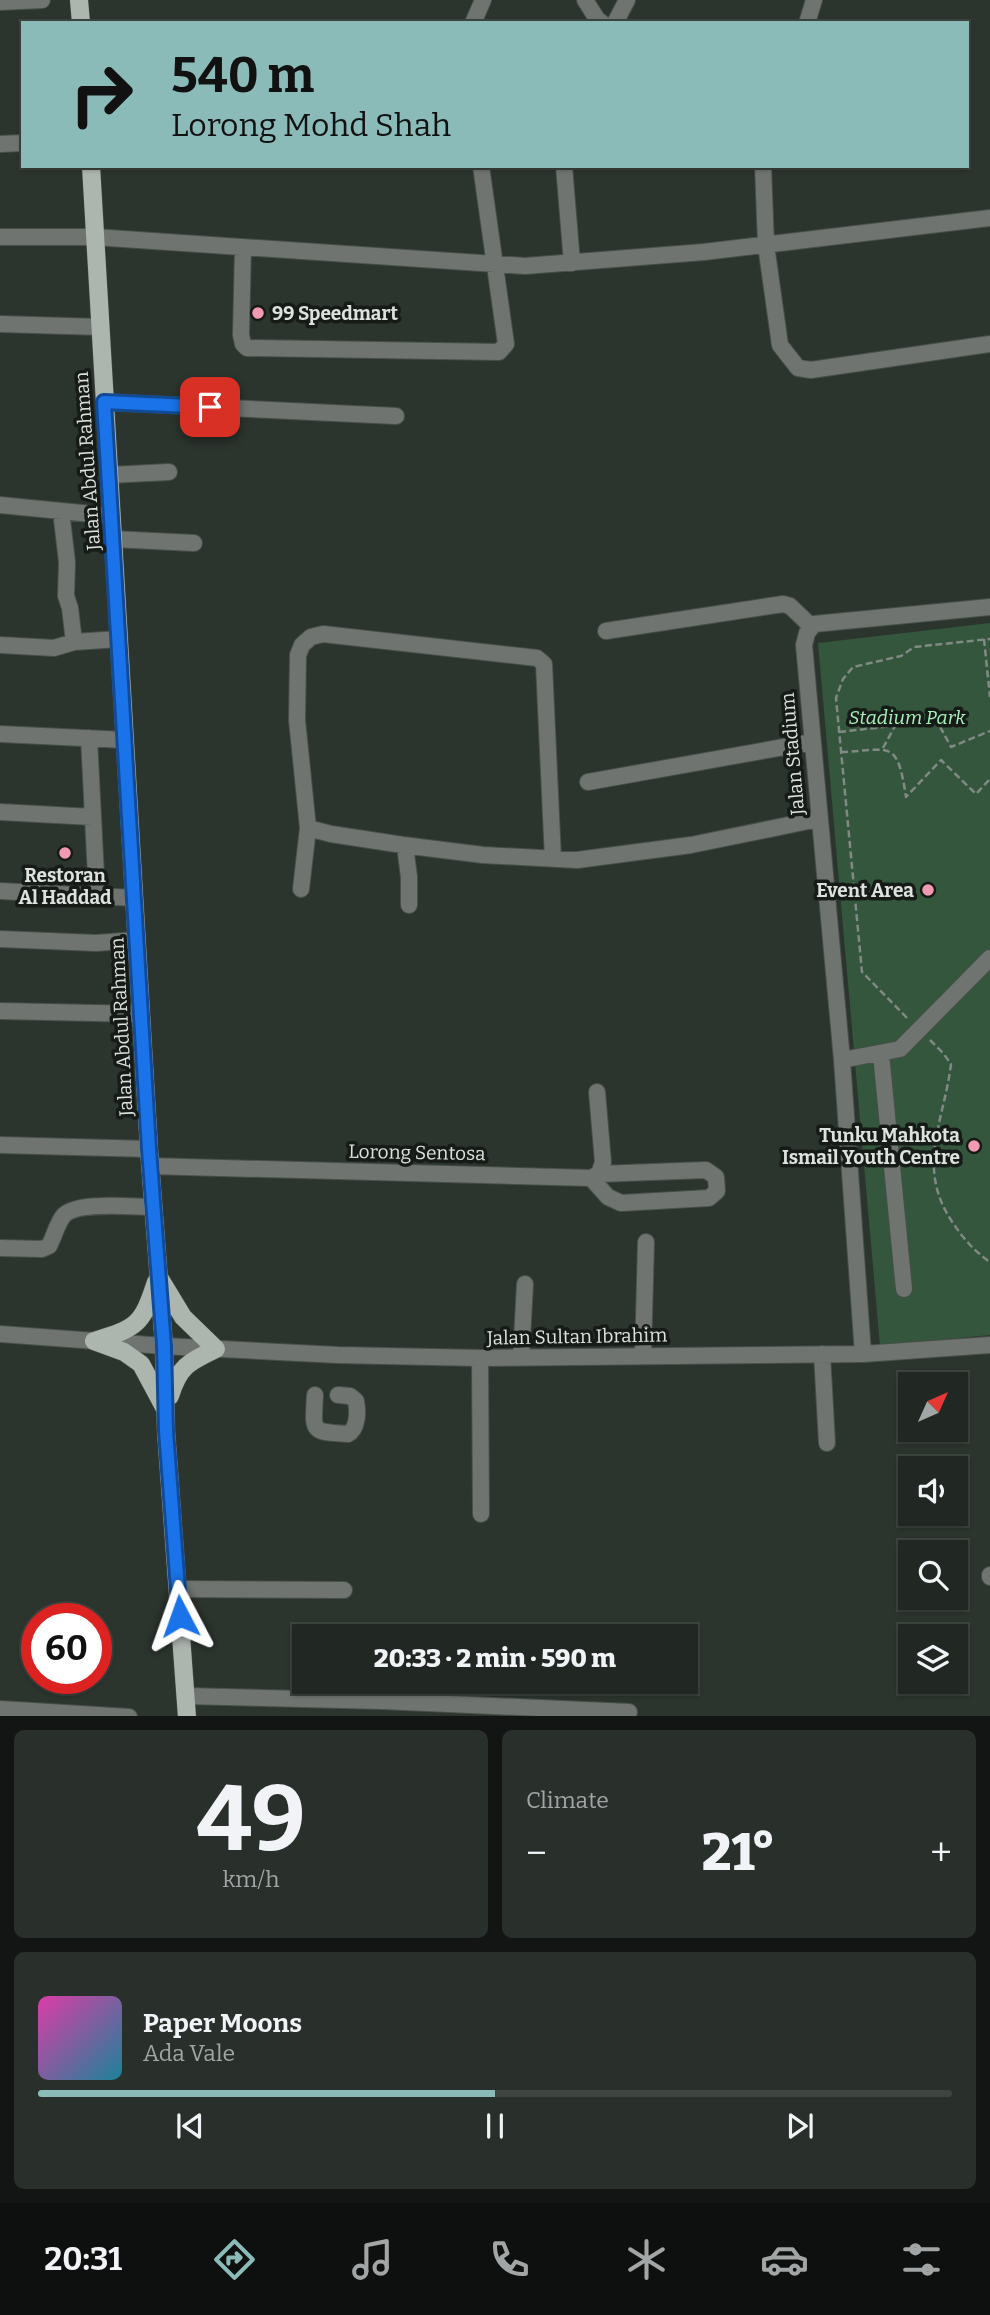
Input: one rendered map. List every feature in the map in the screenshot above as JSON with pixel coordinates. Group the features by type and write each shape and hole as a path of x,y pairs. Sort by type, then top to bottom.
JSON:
{"main road":[{"path":"79,0 81,21"},
{"name":"Jalan Abdul Rahman","path":"91,168 149,1158 164,1346 187,1716"},
{"path":"94,1341 122,1332 141,1318 146,1312 158,1276"},
{"path":"158,1276 183,1317 216,1349 184,1366 178,1373 166,1409"},
{"path":"94,1341 124,1352 141,1364 166,1409"}],"street":[{"path":"0,2 42,0"},
{"path":"474,21 482,0"},
{"path":"584,0 597,19 606,21"},
{"path":"612,21 627,0"},
{"path":"808,21 814,0"},
{"path":"0,144 21,143"},
{"path":"243,247 241,335 247,348 499,352 506,344 481,168"},
{"path":"564,168 572,263"},
{"path":"762,168 766,245 780,345 798,369 811,370 990,344"},
{"path":"0,237 94,237 525,267 766,245 990,218"},
{"path":"0,324 100,327"},
{"path":"104,402 396,416"},
{"path":"109,475 169,472"},
{"path":"0,505 112,516"},
{"path":"61,511 67,562 66,596 74,642"},
{"path":"113,539 194,543"},
{"path":"606,631 783,604 790,606 812,626 990,607"},
{"name":"Jalan Stadium","path":"812,626 804,645 842,1060 863,1354"},
{"path":"301,888 308,828 297,720 298,655 302,645 311,637 323,634 537,658 544,664 553,859"},
{"path":"0,645 54,648 74,642 119,639"},
{"path":"0,734 125,740"},
{"path":"89,738 97,896"},
{"path":"588,782 812,742"},
{"path":"0,812 93,817"},
{"path":"308,828 405,846 483,855 577,860 691,845 818,819"},
{"path":"405,846 410,905"},
{"path":"0,891 134,898"},
{"path":"0,939 96,943 137,940"},
{"path":"842,1060 900,1049 990,958"},
{"path":"0,1011 141,1014"},
{"path":"881,1054 904,1289"},
{"path":"595,1176 603,1162 597,1092"},
{"name":"Lorong Sentosa","path":"0,1145 149,1158 595,1176 706,1170 716,1177 717,1191 709,1198 621,1203 608,1197 595,1176"},
{"path":"0,1248 42,1249 49,1246 63,1216 84,1207 153,1207"},
{"path":"643,1356 646,1242"},
{"path":"520,1357 525,1284"},
{"name":"Jalan Sultan Ibrahim","path":"0,1334 216,1349 480,1358 863,1354 990,1345"},
{"path":"822,1354 827,1443"},
{"path":"480,1358 481,1514"},
{"path":"315,1395 313,1423 316,1429 322,1433 348,1434 354,1429 358,1412 356,1401 350,1396 338,1395"},
{"path":"178,1589 344,1590"},
{"path":"382,1694 382,1701"},
{"path":"186,1696 629,1712"},
{"path":"0,1709 113,1716"}],"path":[{"path":"984,639 990,698"},
{"path":"990,639 914,647 901,656 853,667 843,679 836,698 862,971 943,1053 950,1064 934,1140 932,1167 936,1190 943,1209 960,1234 977,1253 990,1262"},
{"path":"839,732 937,721 951,747 990,731"},
{"path":"883,748 895,726"},
{"path":"841,752 883,748 895,757 901,766 906,797 941,760 976,794 990,779"}],"green space":[{"name":"Stadium Park","path":"990,623 990,1335 880,1346 818,643"}],"place":[{"name":"99 Speedmart","path":"258,313"},
{"name":"Restoran Al Haddad","path":"65,853"},
{"name":"Event Area","path":"928,890"},
{"name":"Tunku Mahkota Ismail Youth Centre","path":"974,1146"}],"route":[{"path":"180,1616 166,1431 164,1346 149,1149 104,402 210,407"}]}
